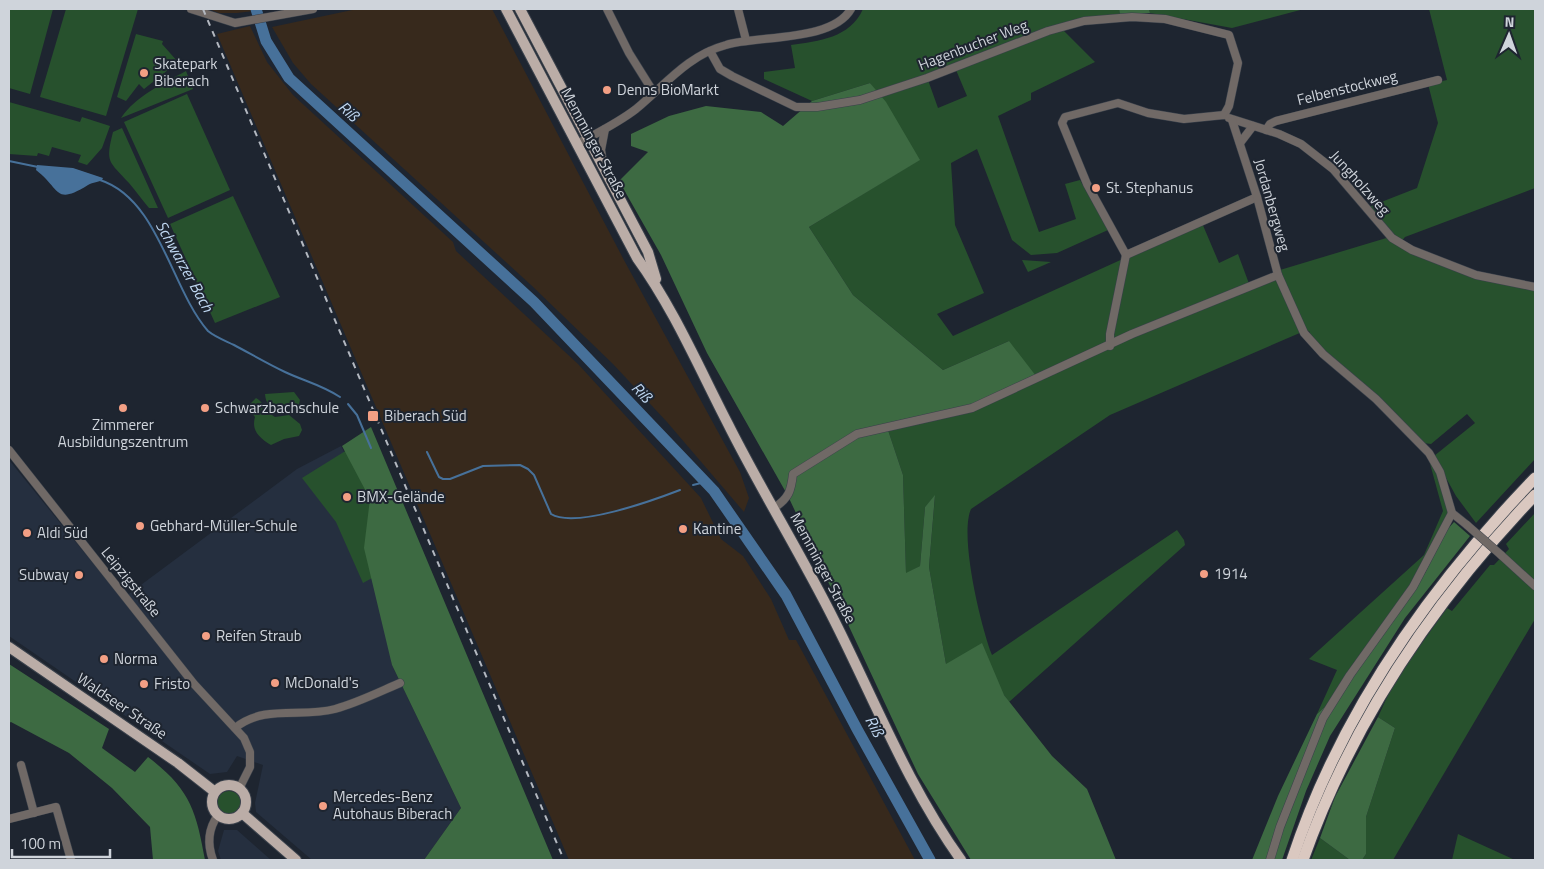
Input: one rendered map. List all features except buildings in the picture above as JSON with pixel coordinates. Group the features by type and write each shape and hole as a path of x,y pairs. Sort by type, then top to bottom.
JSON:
{"highway":[{"path":"1292,860 1329,767 1376,678 1447,578 1535,478"},
{"path":"1303,860 1340,768 1386,683 1440,604 1500,532 1535,495"}],"main road":[{"name":"Memminger Straße","path":"506,9 637,258 660,290 744,457 774,508 834,621 902,761 945,837 961,860"},
{"name":"Memminger Straße","path":"520,9 648,252 660,290"},
{"name":"Waldseer Straße","path":"9,647 178,763 215,792"},
{"path":"224,786 230,786 239,790 245,800 242,813 230,819 218,815 212,803 215,792 224,786"},
{"path":"242,813 296,860"}],"street":[{"path":"191,9 236,23 250,22 313,9"},
{"path":"607,9 629,53 654,93"},
{"path":"738,9 746,40"},
{"path":"577,144 636,109 683,67 710,50 746,40 801,35 819,31 837,22 851,9"},
{"name":"Hagenbucher Weg","path":"710,50 720,69 732,76 796,107 817,107 860,100 927,78 1048,31 1084,21 1132,17 1165,19 1229,35 1238,64 1229,106 1224,115"},
{"name":"Felbenstockweg","path":"1266,130 1270,124 1276,121 1438,80"},
{"path":"1110,346 1110,334 1126,255 1087,184 1062,123 1064,118 1082,111 1118,103 1148,113 1184,119 1224,115"},
{"name":"Jungholzweg","path":"1224,115 1232,120 1266,130 1301,144 1333,169 1392,238 1412,250 1462,270 1499,281 1535,287"},
{"name":"Jordanbergweg","path":"1232,120 1257,197 1278,275 1304,333 1315,346 1376,399 1429,453 1440,472 1452,513"},
{"name":"Jordanbergweg","path":"1240,143 1253,126"},
{"path":"603,164 601,150 605,129"},
{"path":"1126,255 1257,197"},
{"path":"774,508 787,498 791,491 793,474 857,434 972,408 1110,346 1132,334 1278,275"},
{"name":"Leipzigstraße","path":"9,450 194,684 244,738 250,759 248,773 239,790"},
{"path":"1270,860 1280,827 1323,718 1350,675 1412,587 1452,513 1501,554 1535,586"},
{"path":"235,728 243,721 260,714 336,709 400,683"},
{"path":"21,765 34,813"},
{"path":"9,820 56,807 71,860"},
{"path":"213,860 209,833 218,815"}],"shaded area":[{"path":"209,9 272,9 219,13"},
{"path":"357,9 492,9 625,262 740,472 749,498 744,512 667,422 613,364 531,285 311,84 293,63 272,27"},
{"path":"250,26 267,62 293,95 453,242 456,251 578,364 701,498 721,539 743,556 771,599 789,640 796,640 915,860 569,860 217,34"},
{"path":"341,446 370,499 392,665 461,808 424,860 312,860 256,812 255,803 263,765 237,756 227,772 210,774 9,636 9,460 122,599 297,469"},
{"path":"224,830 237,830 271,860 221,860 218,851"}],"green space":[{"path":"9,9 53,9 30,94 9,88"},
{"path":"66,9 138,9 106,116 40,97"},
{"path":"863,9 1119,9 1120,15 1059,26 1095,62 1031,93 1031,100 998,116 1039,232 1076,219 1065,184 1080,180 1108,230 1057,253 1031,255 1012,240 977,149 951,163 955,225 984,293 937,314 953,336 1202,223 1219,263 1238,254 1251,289 1280,270 1393,236 1366,208 1417,188 1438,123 1428,84 1447,80 1429,9 1535,9 1535,188 1405,237 1399,244 1482,278 1535,289 1535,459 1476,523 1456,496 1434,456 1475,423 1467,414 1431,444 1423,443 1335,362 1313,340 1309,331 1302,332 1110,415 971,509 968,522 969,560 977,604 992,655 1177,530 1185,545 1009,702 1004,695 946,664 929,567 935,496 925,507 920,566 906,574 903,475 886,424 972,404 1009,341 943,370 853,295 809,227 919,160 870,83 812,101 764,79 764,72 795,68 791,45 833,36 842,32 857,19","holes":["956,70 967,96 938,108 928,80"]},
{"path":"1119,9 1149,9 1150,13 1120,15"},
{"path":"1149,9 1304,9 1232,28 1150,13"},
{"name":"Skatepark Biberach","path":"136,34 163,41 162,44 178,62 144,89 139,84 126,101 117,97"},
{"path":"186,71 193,89 121,118 142,97"},
{"path":"870,83 886,102 920,160 809,227 853,295 943,370 1009,341 1036,376 972,404 886,424 903,475 906,573 920,566 925,507 935,495 929,567 946,664 982,643 1004,695 1052,756 1087,789 1116,860 971,860 918,774 788,496 707,353 661,255 619,181 648,152 631,146 631,134 669,116 706,106 761,112 783,126 812,101"},
{"path":"187,94 230,190 168,218 124,122"},
{"path":"9,102 80,122 82,117 110,126 102,148 87,165 78,162 81,155 52,147 49,156 38,153 37,156 9,154"},
{"path":"122,128 158,208 149,208 110,161 109,150 113,132"},
{"path":"233,196 280,297 215,323 170,224"},
{"path":"1022,260 1051,262 1028,272"},
{"path":"294,392 300,400 298,409 289,404 281,409 271,407 267,402 265,394"},
{"path":"256,398 275,417 289,415 300,424 302,430 299,436 284,439 271,445 263,440 255,430 255,417 247,407"},
{"path":"371,427 553,860 424,860 461,808 392,665 364,548 370,499 342,446"},
{"name":"BMX-Gelände","path":"355,445 386,516 374,577 363,583 336,522 302,478"},
{"path":"1429,461 1437,473 1449,513 1421,570 1425,573 1346,674 1342,691 1317,714 1337,670 1309,659 1424,555 1443,511"},
{"path":"1535,513 1535,584 1529,584 1535,591 1535,619 1393,860 1362,860 1366,854 1366,817 1395,728 1378,717 1394,682 1447,608 1452,611 1490,565 1494,565 1509,549 1506,544"},
{"path":"1454,522 1470,536 1405,618 1330,736 1306,791 1282,860 1252,860 1278,796 1317,714 1342,691 1346,674 1425,573 1446,531"},
{"path":"9,664 109,729 102,748 135,772 148,757 173,780 182,790 194,814 205,860 153,860 150,827 112,788 69,753 11,722 9,723"},
{"path":"1378,717 1395,728 1366,817 1366,854 1362,860 1350,860 1320,838 1335,797"},
{"path":"229,791 234,792 240,798 240,808 234,814 229,815 224,814 218,808 217,803 218,798 224,792"},
{"path":"1458,834 1515,860 1452,860"},
{"path":"1320,838 1350,860 1311,860"}],"water":[{"path":"37,165 73,168 103,178 101,181 77,191 63,194 54,189 36,170"}],"waterway":[{"name":"Riß","path":"256,9 266,41 289,78 534,302 714,491 786,595 857,729 930,860"},
{"name":"Schwarzer Bach","path":"9,161 38,167"},
{"name":"Schwarzer Bach","path":"100,180 120,190 137,206 162,247 195,313 208,331 279,369 320,386 340,397"},
{"name":"Schwarzer Bach","path":"348,404 357,415 371,448"},
{"name":"Schwarzer Bach","path":"427,452 439,477 443,479 450,479 483,466 520,465 534,475 551,514 562,518 596,516 634,506 680,490"},
{"name":"Schwarzer Bach","path":"693,485 705,482"}],"railway":[{"path":"203,9 564,860"}],"place":[{"name":"Skatepark Biberach","path":"144,73"},
{"name":"Denns BioMarkt","path":"607,90"},
{"name":"St. Stephanus","path":"1096,188"},
{"name":"Zimmerer Ausbildungszentrum","path":"123,408"},
{"name":"Schwarzbachschule","path":"205,408"},
{"name":"Biberach Süd","path":"373,416"},
{"name":"BMX-Gelände","path":"347,497"},
{"name":"Gebhard-Müller-Schule","path":"140,526"},
{"name":"Kantine","path":"683,529"},
{"name":"Aldi Süd","path":"27,533"},
{"name":"1914","path":"1204,574"},
{"name":"Subway","path":"79,575"},
{"name":"Reifen Straub","path":"206,636"},
{"name":"Norma","path":"104,659"},
{"name":"McDonald's","path":"275,683"},
{"name":"Fristo","path":"144,684"},
{"name":"Mercedes-Benz Autohaus Biberach","path":"323,806"}]}
